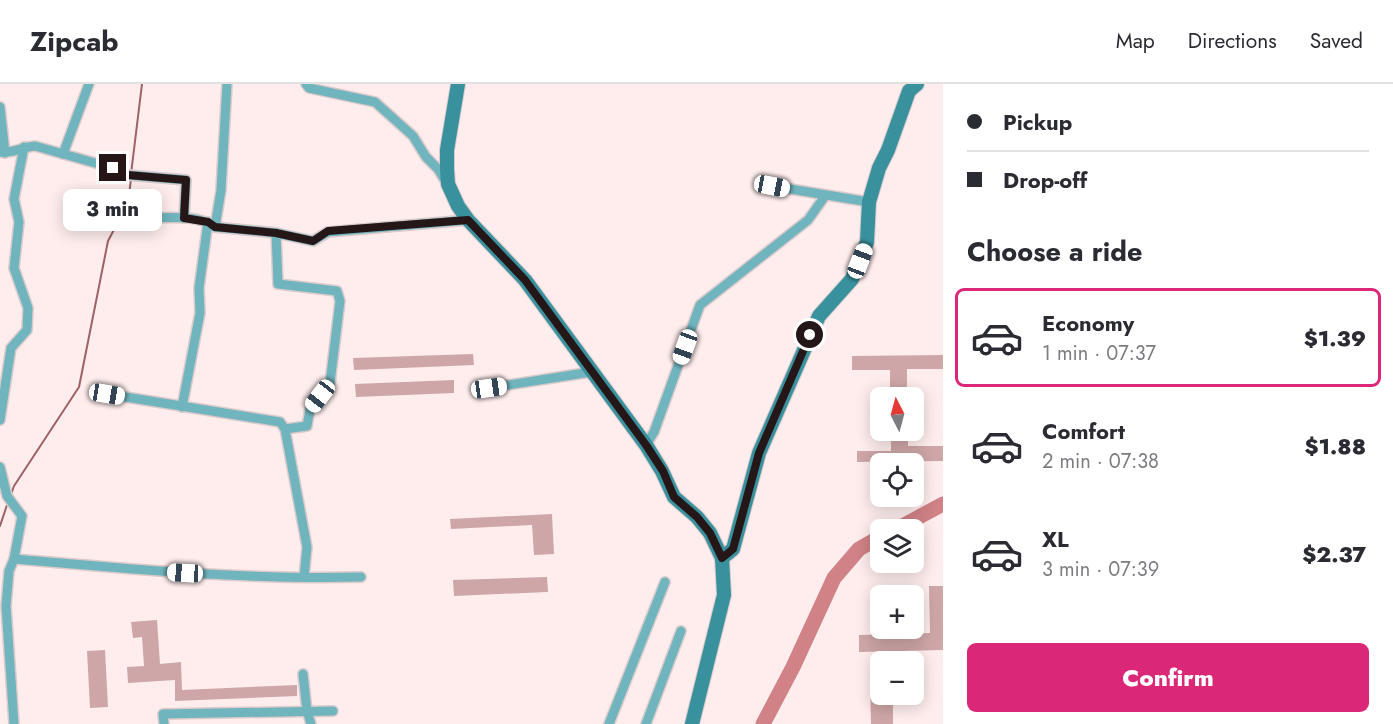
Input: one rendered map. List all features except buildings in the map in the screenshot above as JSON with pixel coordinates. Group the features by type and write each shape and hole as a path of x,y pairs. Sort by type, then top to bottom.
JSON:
{"main road":[{"path":"458,84 447,150 448,184 458,206 468,220 525,280 646,445 663,471 674,497 697,517 710,533 722,558 724,596 692,724"},
{"path":"722,558 733,549 759,453 819,316 852,279 867,242 869,202 879,168 888,150 909,91 916,84"}],"street":[{"path":"63,154 89,84"},
{"path":"182,407 200,313 199,288 220,190 226,84"},
{"path":"306,84 309,88 375,102 413,136 426,157 448,184"},
{"path":"0,107 2,153 35,146 113,168 116,174 186,180 184,218"},
{"path":"0,420 11,348 27,330 28,308 15,268 19,222 14,199 24,147"},
{"path":"772,186 869,202"},
{"path":"646,445 654,432 700,305 808,220 825,196"},
{"path":"147,218 184,218 313,241 328,231 468,220"},
{"path":"276,233 278,284 337,291 340,301 330,383 310,409 307,426 285,429"},
{"path":"489,388 591,372"},
{"path":"107,394 280,422 285,429 307,547 304,578"},
{"path":"0,467 7,496 22,516 14,559 9,571 6,606 14,724"},
{"path":"14,559 140,570 304,578 361,577"},
{"path":"609,724 665,582"},
{"path":"646,724 681,631"},
{"path":"303,674 307,711 311,724"},
{"path":"164,724 163,714 333,711"}],"waterway":[{"path":"131,174 142,84"},
{"path":"10,497 14,486 79,387 108,241 128,203 131,179"},
{"path":"0,526 8,502"},
{"path":"915,519 943,504"},
{"path":"763,724 793,667 834,578 859,549 870,543"}],"route":[{"path":"113,168 116,174 186,180 184,218 208,222 215,227 276,233 313,241 328,231 468,220 525,280 646,445 663,471 674,497 697,517 710,533 722,558 733,549 759,453 810,335"}]}
